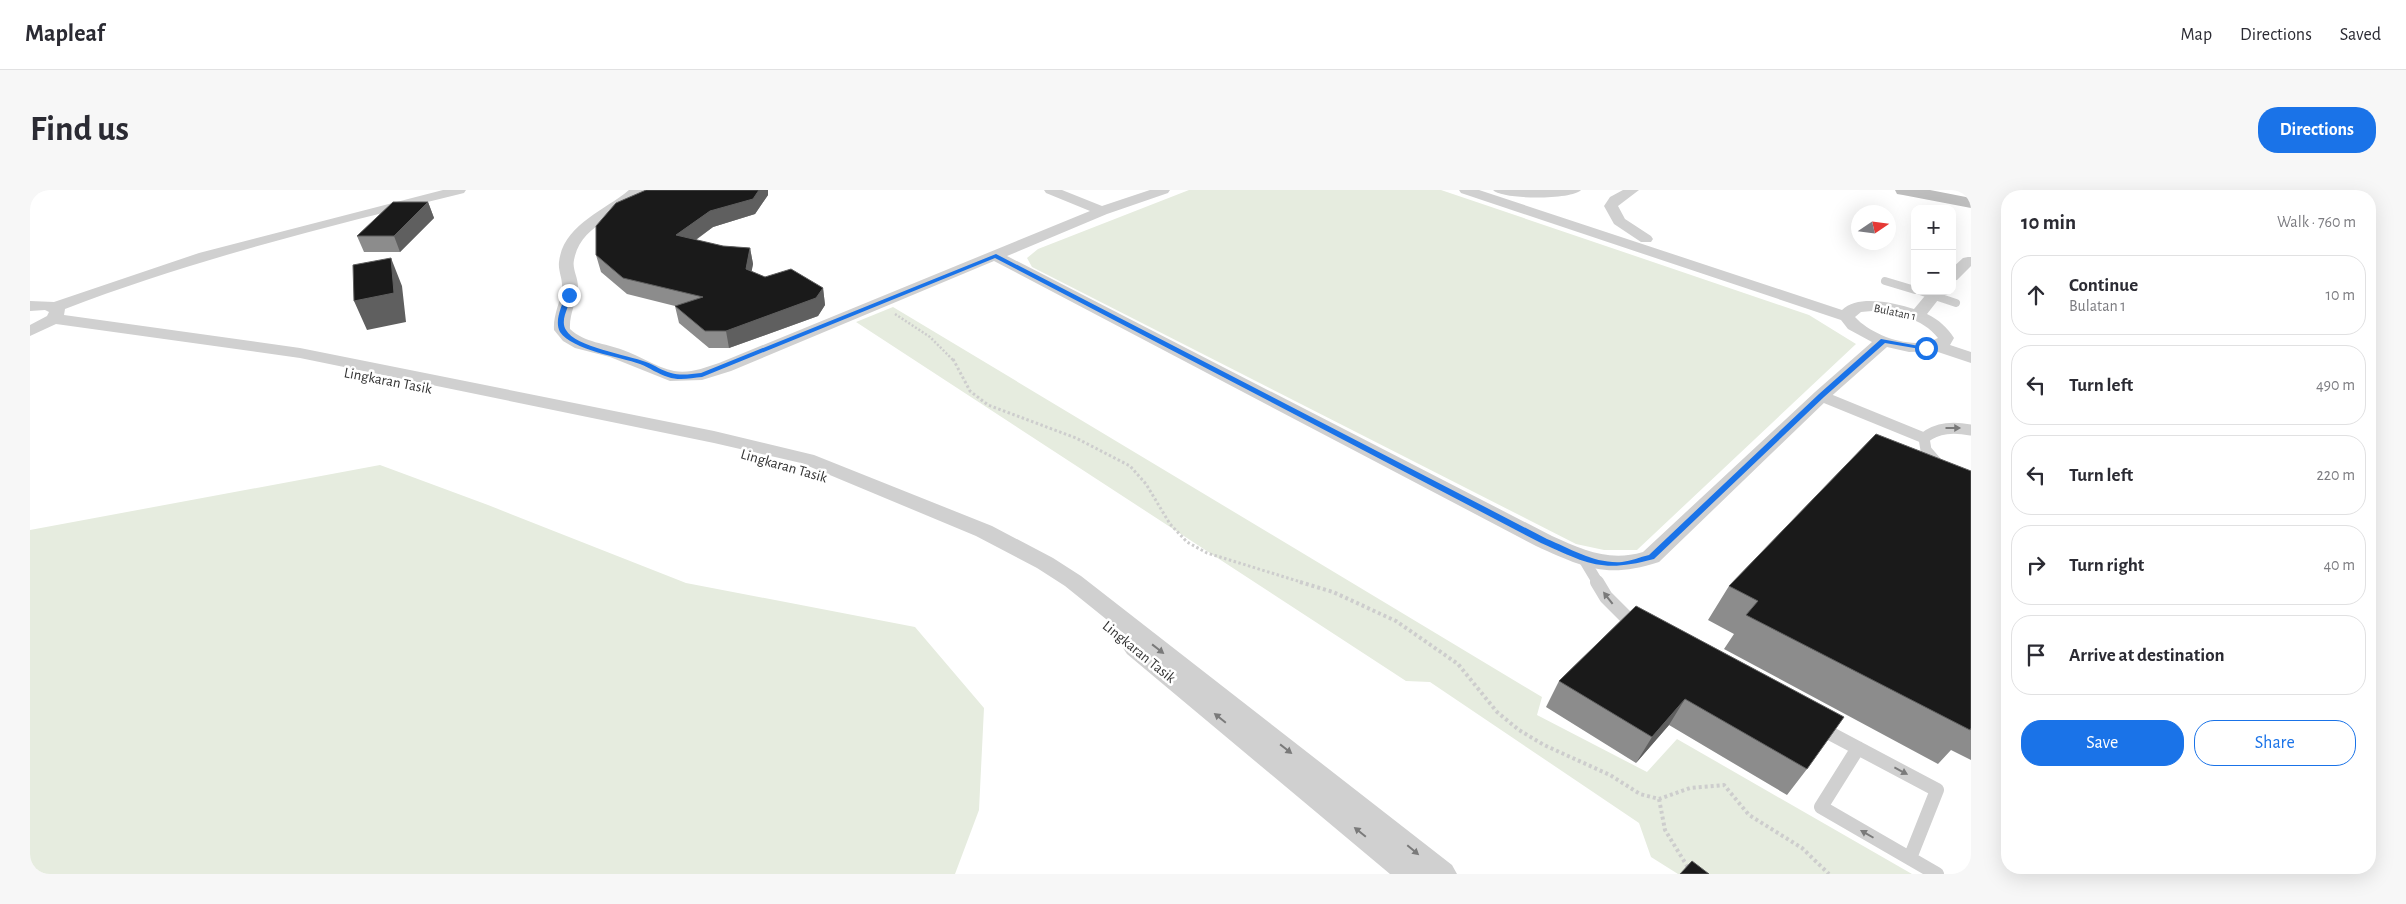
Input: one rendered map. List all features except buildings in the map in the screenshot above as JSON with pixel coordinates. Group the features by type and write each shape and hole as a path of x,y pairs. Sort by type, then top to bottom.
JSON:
{"main road":[{"path":"1903,190 1971,203"},
{"path":"1966,190 1971,191"}],"street":[{"path":"45,321 105,287 180,263 459,190"},
{"path":"1051,190 1102,212"},
{"path":"637,192 582,229 571,245 566,263 571,284 561,321 562,330 568,338 581,344 625,356 670,376 686,377 702,375 725,367 1102,212 1164,190"},
{"path":"1466,190 1851,312"},
{"path":"1493,190 1815,297 1851,312"},
{"path":"1500,190 1533,194 1574,190"},
{"path":"1632,190 1615,200 1611,206 1619,221 1646,240"},
{"path":"996,256 1544,541 1583,558 1601,563 1622,564 1651,557 1821,396 1884,341"},
{"path":"1956,273 1968,261"},
{"path":"1917,316 1929,295"},
{"path":"30,306 45,321 300,353 714,437 807,459 984,532 1045,563 1072,581 1442,874"},
{"name":"Bulatan 1","path":"1884,307 1917,316 1938,327 1942,342 1913,347 1884,341 1858,329 1851,312 1884,307"},
{"name":"Lingkaran Tasik","path":"45,321 279,359 780,461 824,476 980,540 1028,566 1063,590 1411,874"},
{"path":"1942,342 1971,346"},
{"path":"1942,342 1971,358"}],"lane":[{"path":"1885,281 1911,289"},
{"path":"1936,295 1956,302"},
{"path":"1821,396 1924,438"},
{"path":"1948,471 1930,456 1923,446 1924,438 1931,432 1944,428 1971,430"},
{"path":"1583,558 1606,597 1620,613 1647,634"},
{"path":"1807,721 1937,790 1910,858"},
{"path":"1858,748 1820,807 1937,874"}],"path":[{"path":"874,305 897,315 933,338 959,368 965,383 973,394 986,403 1000,411 1056,430 1086,443 1137,472 1176,532 1196,547 1333,592 1396,621 1458,664 1498,712 1519,730 1610,775 1640,794 1659,799 1678,789 1692,786 1724,786 1747,813 1800,845 1830,874"},
{"path":"1659,799 1660,818 1668,839 1692,874"}],"shaded area":[{"path":"1189,190 1441,190 1809,315 1856,344 1637,550 1604,550 1576,544 1032,267 1027,258 1038,249"},
{"path":"893,307 1542,697 1537,715 1647,772 1677,739 1912,874 1678,874 1651,857 1639,823 1430,682 1406,681 856,322"},
{"path":"380,465 488,505 686,583 915,627 984,708 979,810 955,874 30,874 30,530"}],"route":[{"path":"569,295 562,311 561,321 562,330 568,338 581,344 616,353 643,363 670,376 686,377 702,375 725,367 996,256 1544,541 1583,558 1601,563 1622,564 1651,557 1821,396 1884,341 1898,345 1926,348"}]}
